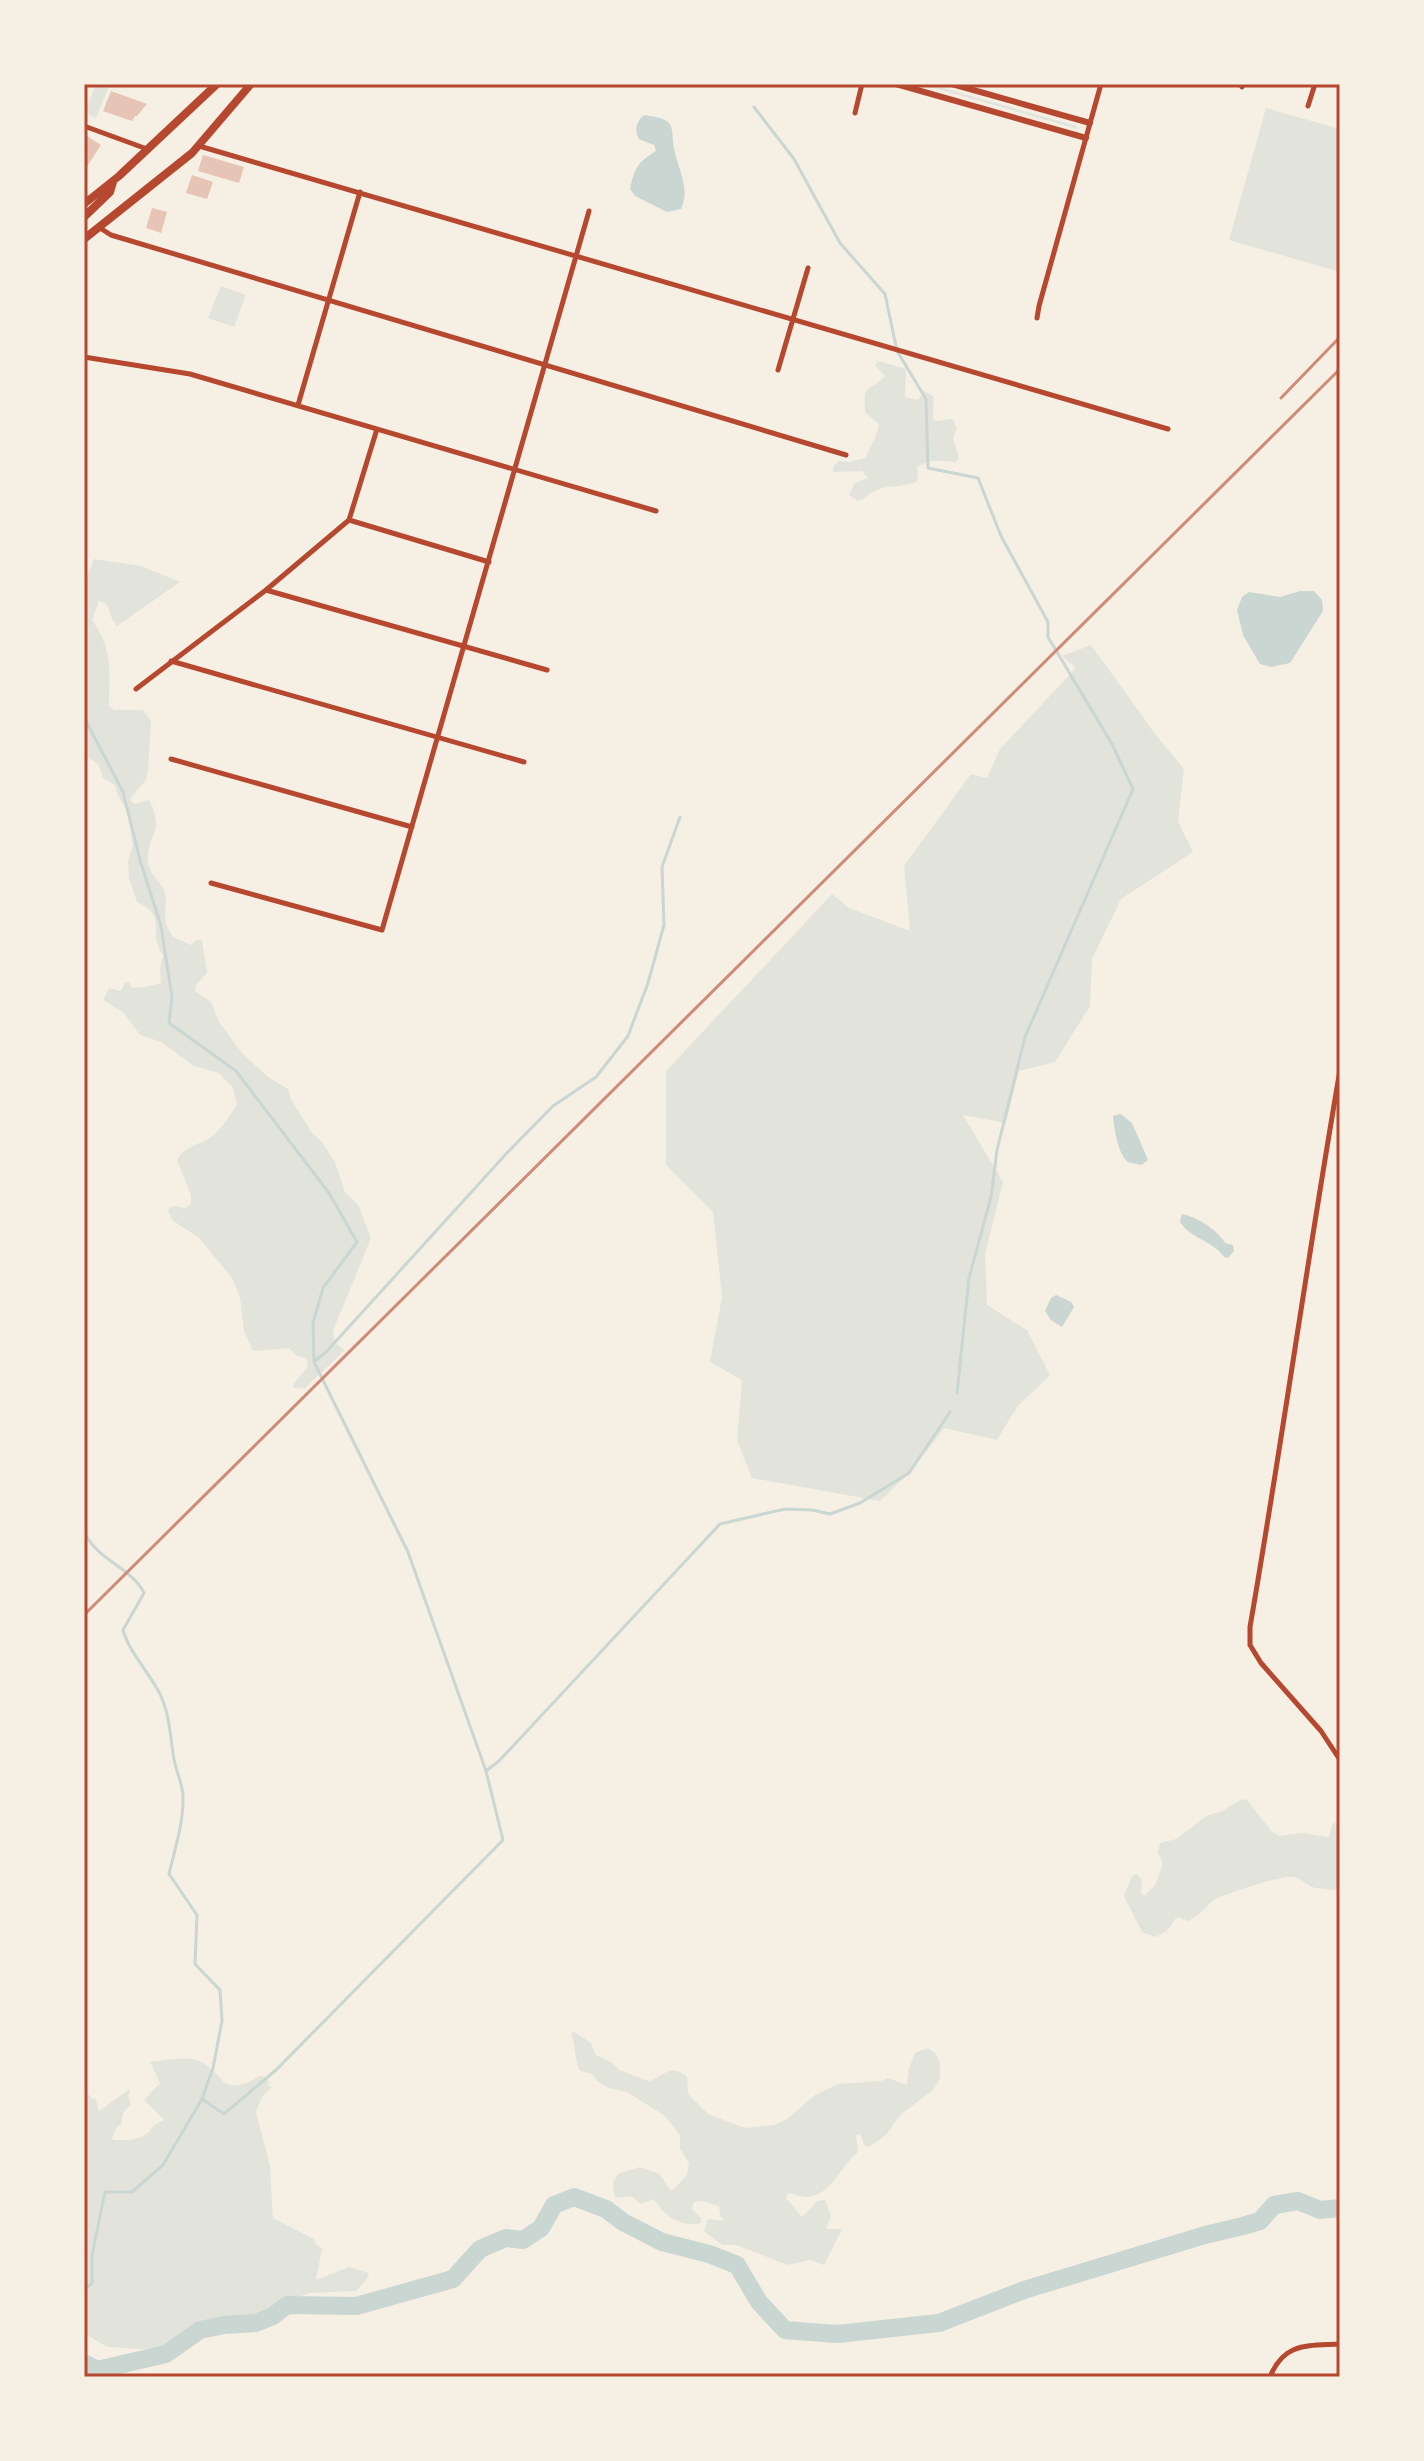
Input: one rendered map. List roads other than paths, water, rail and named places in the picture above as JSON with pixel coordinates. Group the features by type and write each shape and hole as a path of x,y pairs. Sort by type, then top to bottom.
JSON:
{"highway":[{"path":"84,204 114,181 217,84"},
{"path":"84,239 198,146 251,84"},
{"path":"84,217 110,192 114,181"}],"street":[{"path":"855,113 862,84"},
{"path":"896,84 1086,138"},
{"path":"952,84 1090,123"},
{"path":"1037,318 1101,84"},
{"path":"1308,106 1315,84"},
{"path":"84,126 149,149"},
{"path":"198,146 1168,429"},
{"path":"298,405 360,192"},
{"path":"211,883 382,930 589,211"},
{"path":"99,227 111,235 846,455"},
{"path":"778,370 808,268"},
{"path":"84,357 190,374 656,511"},
{"path":"136,689 266,590 349,520 377,429"},
{"path":"349,520 489,562"},
{"path":"266,590 547,670"},
{"path":"171,661 524,762"},
{"path":"171,759 412,827"},
{"path":"1340,1070 1250,1627 1250,1645 1261,1663 1321,1731 1340,1760"},
{"path":"1270,2377 1277,2361 1292,2349 1340,2344"}],"waterway":[{"path":"754,107 794,159 840,243 885,294 897,351 926,399 928,468 978,478 1001,536 1048,622 1048,637 1112,744 1133,789 1025,1037 997,1150 991,1197 969,1278 957,1393"},
{"path":"84,717 123,792 161,926 172,997 169,1023 236,1071 329,1193 357,1242 323,1288 313,1323 314,1362 408,1552 486,1771 503,1840 276,2070 224,2114 202,2099"},
{"path":"315,1361 506,1154 553,1106 596,1077 628,1036 648,983 664,925 662,867 680,817"},
{"path":"486,1771 499,1761 720,1524 785,1509 830,1514 860,1503 909,1473 950,1412"},
{"path":"84,1531 96,1549 130,1576 144,1593 123,1630 166,1710 183,1795 181,1825 169,1874 197,1915 195,1964 220,1990 222,2021 213,2068 202,2099 163,2165 132,2192 105,2192 92,2255 92,2283 84,2290"},
{"path":"84,2363 97,2370 166,2354 200,2330 255,2323 273,2316 287,2305 356,2306 453,2279 480,2249 506,2238 523,2240 541,2228 554,2205 574,2197 606,2209 623,2222 662,2242 737,2265 759,2302 785,2330 837,2334 939,2323 1024,2290 1260,2221 1274,2205 1298,2201 1320,2210 1340,2208"}],"railway":[{"path":"1281,398 1340,337"},
{"path":"84,1615 1340,369"}]}
